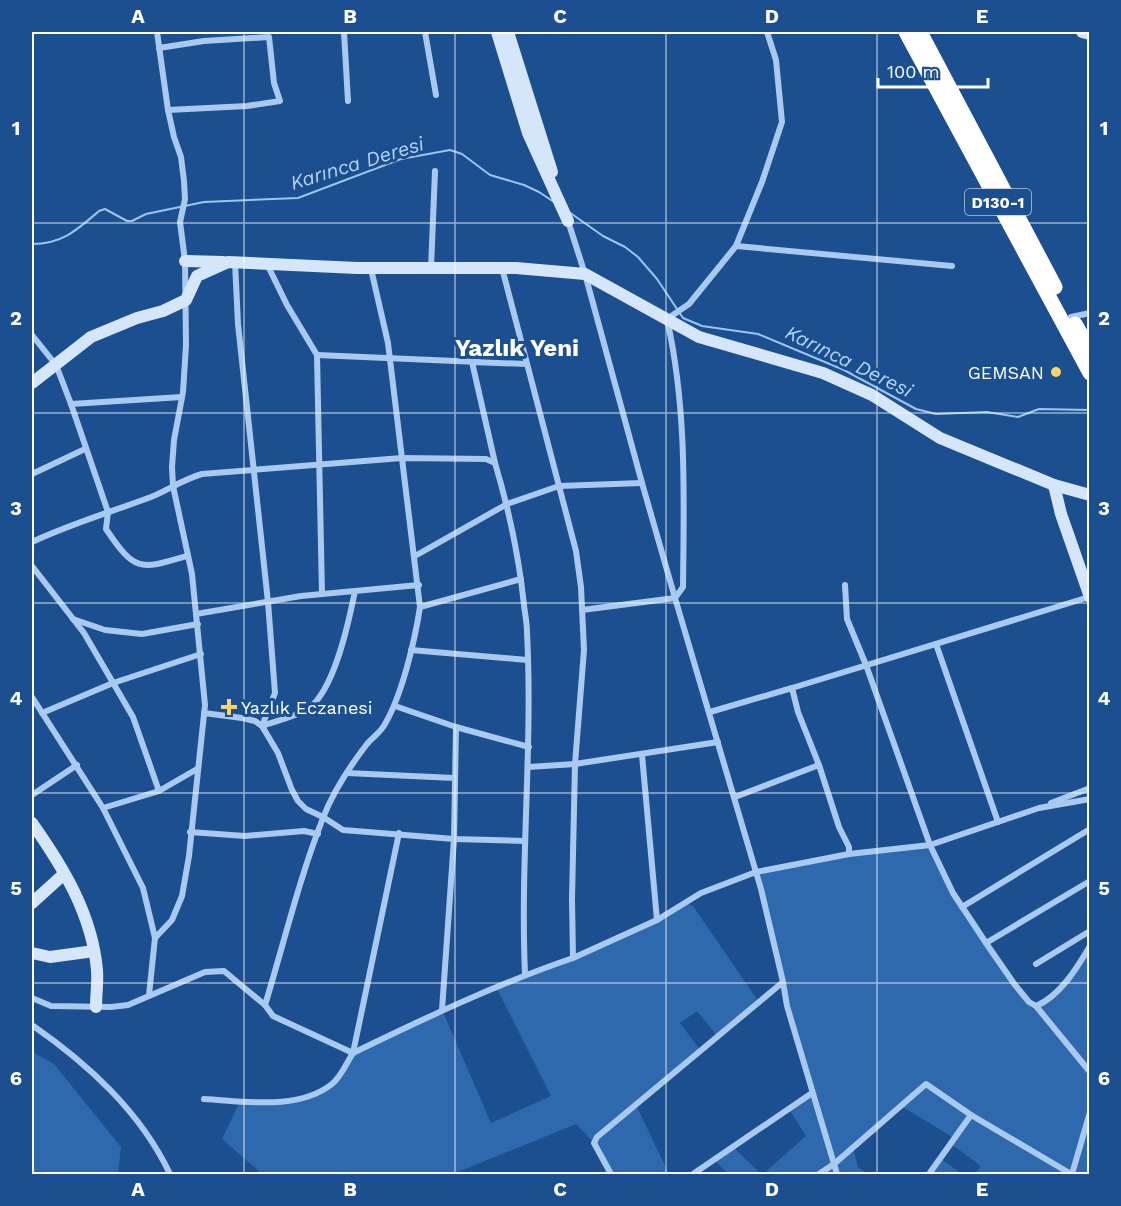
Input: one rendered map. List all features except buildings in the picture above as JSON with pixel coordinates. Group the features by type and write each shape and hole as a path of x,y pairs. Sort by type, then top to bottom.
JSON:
{"highway":[{"name":"D130-1","path":"906,32 1089,373"},
{"name":"D130-1","path":"920,32 1089,350"}],"street":[{"path":"155,938 172,920 182,896 205,705 192,574 173,486 174,440 182,397 186,345 185,261 180,222 185,199 181,157 168,110 157,32"},
{"path":"344,32 348,101"},
{"path":"425,32 436,95"},
{"path":"497,32 528,133 555,188"},
{"path":"508,32 555,188 585,274 642,483 735,797 756,872 787,1006 837,1174"},
{"path":"671,317 685,308 736,246 762,182 782,122 776,60 767,32"},
{"path":"1082,32 1089,34"},
{"path":"159,48 268,34 274,83 280,101 247,106 168,110"},
{"path":"431,268 435,171"},
{"path":"736,246 951,266"},
{"path":"185,261 371,268 502,268 585,274 671,317 699,337 823,373 872,395 940,438 1054,485 1089,495"},
{"path":"32,383 91,337 137,318 163,311 186,300 197,276 231,262"},
{"path":"231,262 268,602 275,693 262,726"},
{"path":"267,264 287,305 317,356 322,594"},
{"path":"265,1005 301,879 323,817 347,773 368,743 384,727 395,706 411,650 420,607 390,358 371,268"},
{"path":"502,268 576,551 584,650 575,764 573,958"},
{"path":"1071,316 1089,313"},
{"path":"582,610 675,598 683,587 683,452 671,317"},
{"path":"32,335 56,365 108,512 106,529 123,555 142,566 160,564 187,556"},
{"path":"317,356 527,364"},
{"path":"478,362 472,362 495,463 507,504 521,579 527,632 529,747 525,841 525,975"},
{"path":"71,404 182,397"},
{"path":"32,474 85,449"},
{"path":"32,542 67,525 151,496 202,474 402,458 486,459 495,463"},
{"path":"415,556 507,504 559,486 642,483"},
{"path":"710,712 1089,597 1061,514 1054,485"},
{"path":"32,566 84,633 133,717 159,791"},
{"path":"420,607 521,579"},
{"path":"196,614 322,594 419,585"},
{"path":"846,585 847,619 866,665 930,845 952,893 1015,985 1029,1002 1036,1006 1089,1072"},
{"path":"262,726 308,710 323,693 348,631 355,591"},
{"path":"72,618 105,630 142,634 198,624"},
{"path":"936,644 998,822"},
{"path":"411,650 527,660"},
{"path":"42,713 113,683 201,654"},
{"path":"792,688 798,712 819,765 839,826 849,847 849,854"},
{"path":"32,697 103,808 142,888 155,938 149,995"},
{"path":"395,706 456,727 529,747"},
{"path":"204,713 242,718 255,721 262,726 278,753 298,801 306,809 343,830 454,839 525,841"},
{"path":"442,1010 454,839 456,727"},
{"path":"528,767 575,764 718,742"},
{"path":"642,755 657,920"},
{"path":"32,795 77,765"},
{"path":"735,797 819,765"},
{"path":"103,808 159,791 197,769"},
{"path":"347,773 454,778"},
{"path":"353,1053 442,1010 525,975 573,958 657,920 701,893 756,872 849,854 930,845 1039,808 1089,788"},
{"path":"1039,808 1089,799"},
{"path":"32,822 74,891 90,929 97,970 96,1007"},
{"path":"962,907 1089,829"},
{"path":"190,832 245,836 304,831 318,834"},
{"path":"204,1099 280,1103 314,1094 333,1083 353,1053 399,833"},
{"path":"32,903 64,874"},
{"path":"986,943 1089,881"},
{"path":"1036,964 1089,931"},
{"path":"1036,1006 1047,1002 1058,990 1082,960 1089,946"},
{"path":"32,952 50,957 94,951"},
{"path":"32,998 51,1006 128,1005 205,972 224,971 265,1005 273,1016 353,1053"},
{"path":"611,1174 594,1143 597,1137 783,982"},
{"path":"32,1025 64,1047 112,1090 139,1123 170,1174"},
{"path":"819,1174 834,1164 926,1084 971,1115 1072,1174 1089,1112"},
{"path":"693,1174 812,1093"},
{"path":"929,1174 971,1115"}],"shaded area":[{"path":"930,845 951,888 976,930 1005,971 1036,1006 1058,990 1089,946 1089,1174 975,1174 981,1166 951,1144 954,1138 901,1106 853,1147 858,1167 868,1174 763,1174 806,1136 789,1109 812,1093 787,1006 756,872 795,864"},
{"path":"685,903 693,906 759,1002 718,1037 697,1011 680,1023 701,1051 636,1105 669,1174 611,1174 594,1143 576,1124 453,1174 262,1174 222,1139 240,1101 280,1103 313,1094 333,1083 353,1053 442,1010 491,1123 551,1096 496,987 574,958"},
{"path":"32,1052 54,1064 121,1147 118,1174 32,1174"},
{"path":"733,1147 761,1174 728,1174 714,1160"},
{"path":"940,1158 962,1174 929,1174"}],"waterway":[{"name":"Karınca Deresi","path":"32,244 61,239 105,209 127,221 132,221 146,214 204,202 298,198 401,159 450,150 462,154 490,175 524,185 554,202"},
{"name":"Karınca Deresi","path":"569,212 638,257 657,279 683,318 702,326 758,334 844,370 916,409 936,414 987,412 1018,417 1039,409 1090,410"}],"place":[{"name":"GEMSAN","path":"1056,372"},
{"name":"Yazlık Eczanesi","path":"229,707"}],"district":[{"name":"Yazlık Yeni","path":"517,348"}]}
